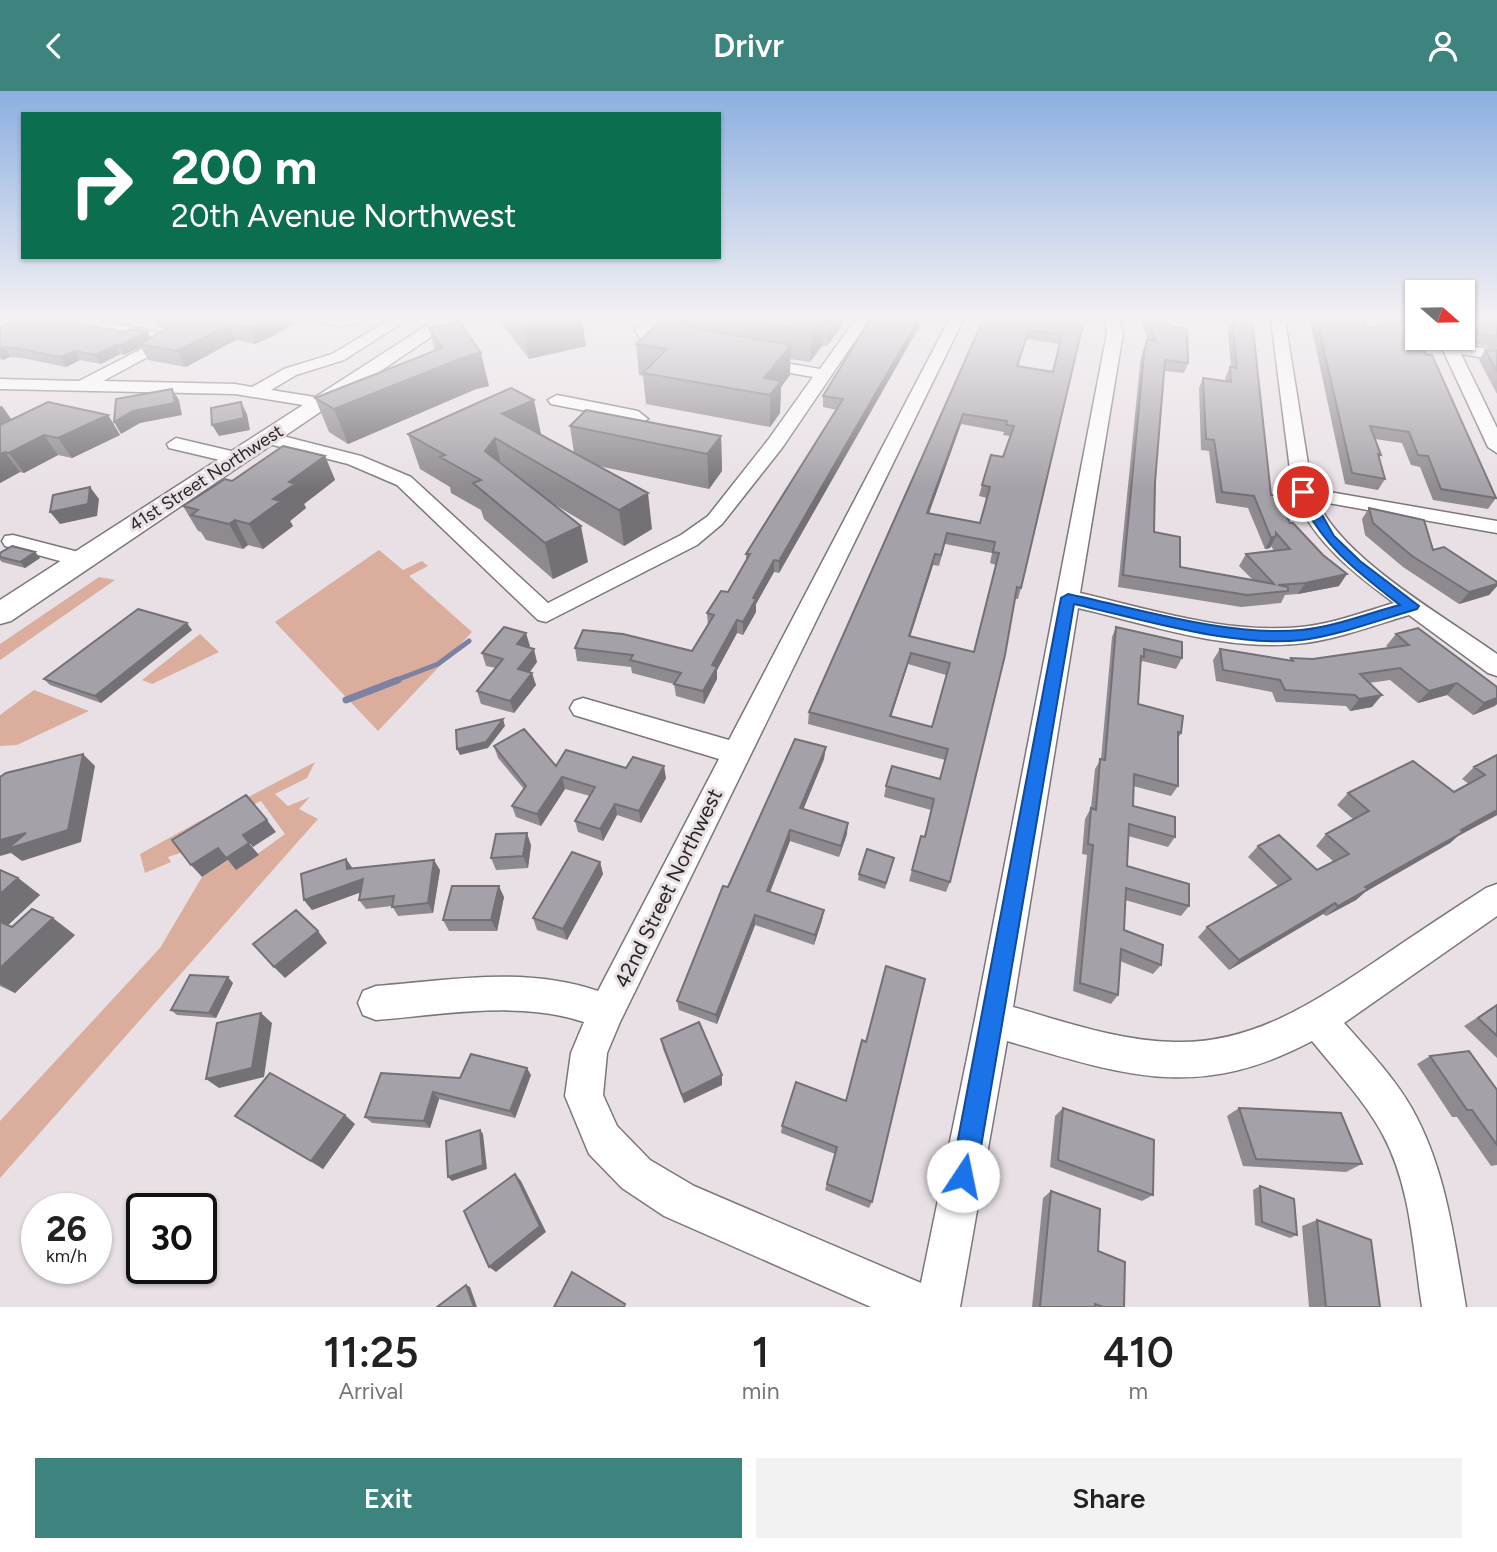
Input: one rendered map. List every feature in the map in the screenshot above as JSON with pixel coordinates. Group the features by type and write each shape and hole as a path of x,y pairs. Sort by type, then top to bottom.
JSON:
{"main road":[{"name":"41st Street Northwest","path":"0,614 361,377"}],"street":[{"path":"80,386 98,377"},
{"path":"257,391 282,377"},
{"path":"267,438 353,458 404,481 546,614 703,531 746,482 822,377"},
{"name":"42nd Street Northwest","path":"923,1307 679,1201 636,1174 603,1140 584,1096 589,1053 606,1012 927,377"},
{"path":"938,1307 993,1019 1107,377"},
{"path":"1286,377 1303,492 1312,513 1330,538 1355,564 1497,667"},
{"path":"1465,377 1492,429 1497,447"},
{"path":"0,384 211,387 257,391 321,403"},
{"path":"75,405 111,387"},
{"path":"558,400 632,415 639,419"},
{"path":"176,444 237,458"},
{"path":"1303,492 1497,527"},
{"path":"13,541 82,560"},
{"path":"1068,598 1199,627 1276,637 1304,635 1412,606"},
{"path":"583,708 735,753"},
{"path":"993,1019 1119,1053 1173,1061 1235,1056 1275,1042 1318,1020 1497,898"},
{"path":"376,1003 500,995 543,996 569,1000 606,1012"},
{"path":"1318,1020 1379,1094 1398,1122 1416,1164 1427,1207 1444,1307"}],"shaded area":[{"path":"379,550 403,570 422,561 428,566 409,576 472,632 378,731 275,622"},
{"path":"99,577 115,580 0,660 0,644"},
{"path":"200,634 219,652 152,684 142,680"},
{"path":"34,690 89,711 17,745 0,746 0,715"},
{"path":"315,762 307,778 275,794 288,806 310,797 299,809 318,819 0,1178 0,1121 160,948 202,877 229,860 237,869 285,834 261,801 236,813 233,805"},
{"path":"216,812 222,821 183,852 168,857 171,862 145,873 140,854"}],"building":[{"path":"369,377 415,377 334,409 315,398"},
{"path":"665,377 765,377 781,381 770,395"},
{"path":"835,377 885,377 779,561 774,560 743,622 737,620 712,665 717,667 703,691 674,684 681,673 630,660 633,655 575,648 583,630 623,634 692,651 714,615 707,613 721,591 728,592 750,554 746,554 843,399 823,396"},
{"path":"958,377 1071,377 1021,588 1017,587 1005,655 950,882 912,870 921,836 925,837 934,799 886,786 892,766 940,779 948,749 809,712","holes":["963,414 1007,421 1006,425 1014,426 1003,457 991,455 982,485 990,487 980,523 927,513","947,533 995,542 993,552 999,553 974,652 909,636 935,554 941,555","911,653 950,663 932,727 890,716"]},
{"path":"1142,377 1164,377 1154,532 1180,537 1180,567 1274,584 1246,554 1290,549 1276,533 1276,536 1271,538 1254,496 1222,492 1214,440 1206,439 1203,378 1231,382 1231,377 1258,377 1271,495 1276,495 1290,523 1347,574 1305,583 1278,585 1288,587 1288,591 1247,595 1123,575"},
{"path":"1330,377 1442,377 1496,498 1441,489 1428,456 1418,455 1409,432 1370,426 1381,455 1378,454 1385,479 1352,473"},
{"path":"511,388 534,400 501,413 648,493 619,510 495,438 485,451 581,526 545,543 473,483 481,480 440,457 445,455 408,434"},
{"path":"172,389 175,403 133,411 114,422 116,399"},
{"path":"48,402 108,415 58,438 44,435 9,453 0,454 0,425"},
{"path":"241,402 244,418 212,425 211,408"},
{"path":"586,410 721,436 707,454 570,426"},
{"path":"283,446 325,456 289,482 295,484 273,499 281,501 249,524 235,520 229,524 191,515 198,510 183,506 225,479 232,481"},
{"path":"90,487 88,504 50,512 53,495"},
{"path":"1369,508 1424,520 1433,550 1444,547 1497,584 1469,592 1412,556 1373,523"},
{"path":"12,546 35,552 20,562 0,557 0,553"},
{"path":"138,609 187,623 95,696 44,679"},
{"path":"504,627 526,633 517,644 534,649 518,669 532,673 510,701 477,691 503,659 482,653"},
{"path":"1116,627 1182,642 1182,658 1144,649 1144,657 1141,656 1138,704 1183,716 1181,733 1178,732 1178,786 1134,774 1133,806 1175,817 1175,837 1129,824 1127,866 1189,884 1189,906 1126,888 1124,930 1163,945 1161,965 1121,949 1118,995 1080,983 1093,845 1088,844 1091,808 1096,810 1100,759 1105,760"},
{"path":"1418,628 1497,687 1497,698 1484,703 1457,683 1429,691 1400,668 1360,674 1382,695 1359,699 1355,695 1285,690 1280,680 1223,670 1220,649 1293,661 1291,658 1313,659 1409,645 1396,634"},
{"path":"503,719 486,742 457,749 456,730"},
{"path":"524,729 556,766 566,750 626,768 633,757 664,766 639,811 615,804 600,829 575,821 595,787 562,777 537,814 512,806 526,786 494,746"},
{"path":"795,739 826,747 800,808 848,823 841,846 790,830 767,891 824,910 815,935 755,915 716,1015 677,1001 723,886 728,887"},
{"path":"83,754 68,830 7,849 26,833 0,840 0,777 6,773"},
{"path":"1497,755 1497,810 1365,887 1368,889 1338,906 1335,903 1239,960 1207,927 1291,879 1258,846 1279,835 1317,870 1349,854 1326,834 1369,811 1348,793 1413,761 1454,792 1485,775 1474,767"},
{"path":"246,795 267,820 243,835 249,843 226,858 218,848 191,865 172,840"},
{"path":"527,833 523,856 491,858 496,834"},
{"path":"867,849 894,858 886,883 859,874"},
{"path":"572,852 600,862 563,929 533,918"},
{"path":"346,859 347,869 434,860 428,903 392,907 394,896 359,900 363,879 304,900 301,874"},
{"path":"0,870 18,878 0,894"},
{"path":"452,886 499,886 491,920 443,920"},
{"path":"32,909 53,918 0,968 0,922 12,927"},
{"path":"296,910 318,931 274,967 253,944"},
{"path":"886,966 925,979 872,1202 827,1184 837,1147 782,1126 796,1082 846,1101 862,1040 866,1042"},
{"path":"190,975 228,977 209,1013 171,1010"},
{"path":"1497,1005 1497,1036 1478,1018"},
{"path":"261,1013 252,1068 206,1079 217,1023"},
{"path":"699,1022 722,1075 682,1095 661,1039"},
{"path":"1469,1051 1497,1090 1497,1145 1472,1110 1467,1110 1430,1056"},
{"path":"471,1054 527,1068 510,1111 433,1092 424,1121 365,1117 381,1073 460,1078"},
{"path":"270,1073 345,1115 311,1161 235,1116"},
{"path":"1063,1108 1154,1140 1153,1195 1058,1160"},
{"path":"1239,1108 1341,1113 1362,1164 1256,1159"},
{"path":"480,1130 483,1165 448,1177 446,1141"},
{"path":"515,1174 540,1226 489,1267 464,1211"},
{"path":"1260,1186 1294,1199 1297,1235 1262,1222"},
{"path":"1051,1191 1100,1209 1098,1251 1125,1262 1124,1307 1103,1307 1095,1304 1095,1307 1040,1307"},
{"path":"1317,1220 1371,1240 1380,1307 1326,1307"},
{"path":"572,1272 625,1304 624,1307 554,1307"},
{"path":"466,1285 474,1307 437,1307"}],"waterway":[{"path":"394,681 438,664 469,641"},
{"path":"346,700 398,680"}],"route":[{"path":"963,1176 1068,598 1199,627 1276,637 1304,635 1412,606 1355,564 1330,538 1312,513 1303,492"}]}
